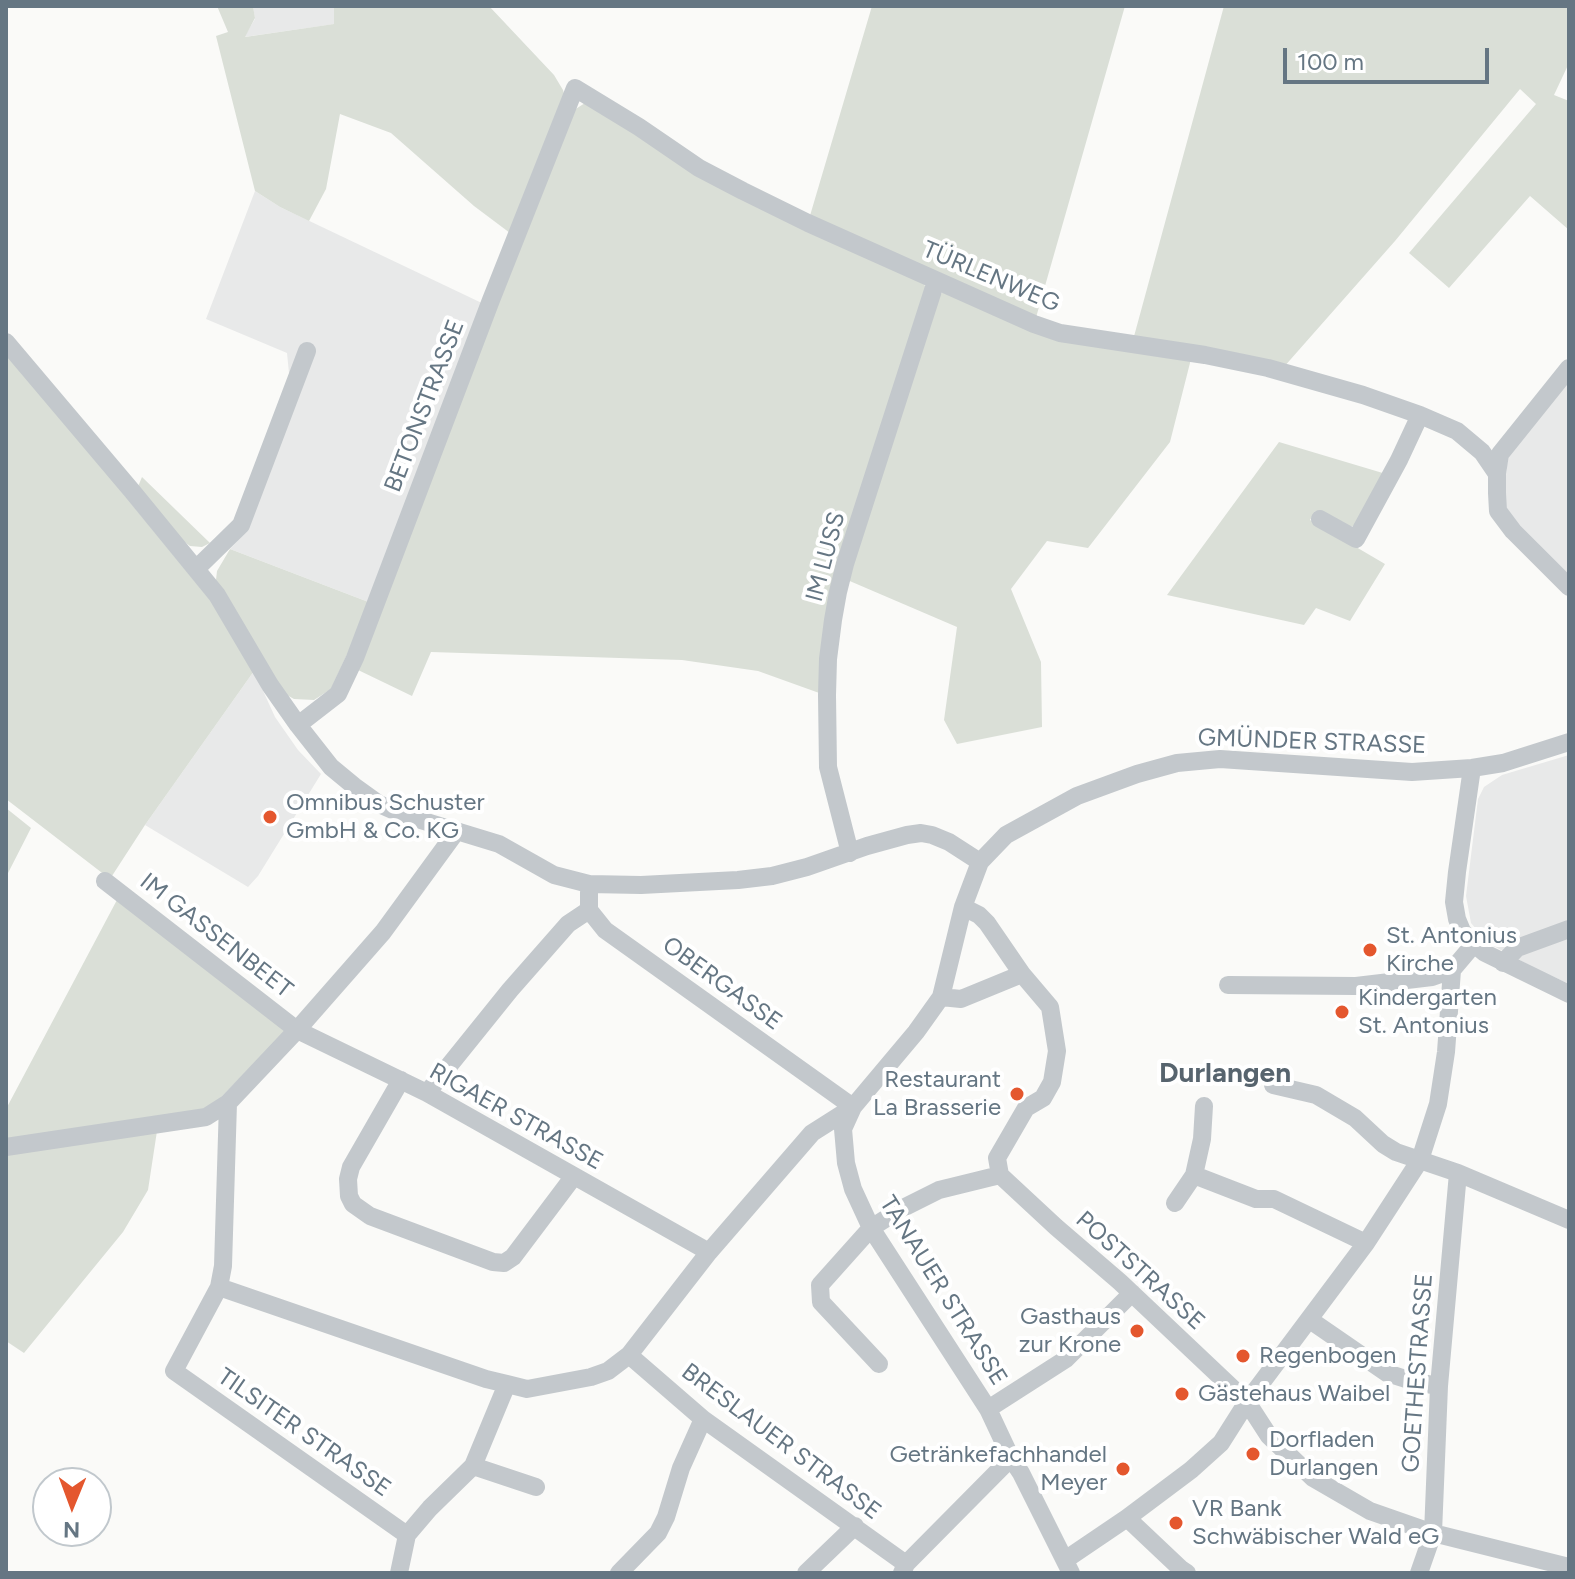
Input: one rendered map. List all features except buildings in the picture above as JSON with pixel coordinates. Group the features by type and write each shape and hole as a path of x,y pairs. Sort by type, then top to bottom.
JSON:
{"street":[{"name":"TÜRLENWEG","path":"575,88 699,168 808,223 1034,324 1060,333 1268,368 1363,395 1457,431 1482,452 1497,474"},
{"name":"BETONSTRASSE","path":"298,725 338,694 355,658 575,88"},
{"name":"IM LUSS","path":"850,853 828,767 828,659 833,620 845,564 936,281"},
{"path":"6,342 217,595 270,685 331,767 379,804 404,815 499,844 554,875 589,884 641,885 772,876 921,833 949,842 980,862"},
{"path":"196,569 241,525 307,351"},
{"path":"1569,368 1500,454 1497,474 1498,511 1529,549 1569,587"},
{"path":"1320,519 1356,539 1420,415"},
{"name":"GMÜNDER STRASSE","path":"963,907 980,862 1006,835 1077,796 1177,763 1220,759 1412,772 1503,763 1569,742"},
{"path":"1472,768 1454,902 1462,931 1474,944 1503,963 1569,994"},
{"path":"6,1147 206,1117 228,1103 383,932 456,832"},
{"name":"IM GASSENBEET","path":"105,881 297,1030"},
{"path":"427,1093 568,924 589,910 589,884"},
{"path":"879,1364 821,1302 820,1285 871,1228 901,1209 939,1190 1000,1175 997,1158 1026,1108 1043,1098 1052,1082 1057,1051 1050,1007 1022,974 987,923 963,907"},
{"name":"TANAUER STRASSE","path":"963,907 941,997 853,1107 843,1129 846,1163 853,1189 871,1228 988,1409 1068,1567"},
{"name":"OBERGASSE","path":"589,910 605,930 853,1107"},
{"path":"1503,963 1517,948 1569,929"},
{"path":"1228,985 1356,986 1432,977 1452,970 1474,944"},
{"path":"1068,1567 1221,1443 1247,1402 1366,1243 1420,1160 1438,1104 1446,1052 1452,970"},
{"path":"941,997 961,999 1022,974"},
{"name":"RIGAER STRASSE","path":"297,1030 427,1093 709,1252"},
{"path":"401,1080 351,1167 348,1179 353,1204 370,1216 493,1262 504,1263 513,1257 574,1176"},
{"path":"1273,1085 1316,1095 1355,1118 1396,1152 1458,1173 1569,1220"},
{"path":"228,1103 223,1266 219,1287 486,1379 527,1389 591,1377 608,1371 629,1355 709,1252 812,1133 853,1107"},
{"path":"1175,1203 1194,1175 1202,1139 1204,1106"},
{"name":"GOETHESTRASSE","path":"1419,1573 1433,1533 1439,1386 1458,1173"},
{"name":"POSTSTRASSE","path":"1000,1175 1132,1293 1247,1402 1269,1436 1313,1478 1370,1511 1433,1533 1569,1567"},
{"path":"1194,1175 1256,1199 1274,1199 1366,1243"},
{"name":"TILSITER STRASSE","path":"219,1287 174,1371 407,1535"},
{"path":"988,1409 1066,1359 1132,1293"},
{"path":"1310,1320 1387,1373 1439,1386"},
{"name":"BRESLAUER STRASSE","path":"629,1355 703,1419 855,1526 904,1569"},
{"path":"399,1573 407,1535 473,1466 507,1384"},
{"path":"619,1573 658,1533 681,1468 703,1419"},
{"path":"904,1569 1011,1458"},
{"path":"473,1466 536,1487"},
{"path":"1127,1518 1187,1573"},
{"path":"806,1573 855,1526"}],"shaded area":[{"path":"217,6 253,6 255,18 245,37 334,24 334,8 340,6 489,6 554,75 566,100 514,236 474,206 391,133 340,114 326,189 309,221 255,191 216,36 228,32"},
{"path":"253,6 340,6 334,8 335,24 244,37 255,19"},
{"path":"872,6 1125,6 1035,321 809,219"},
{"path":"1224,6 1569,6 1569,63 1554,95 1569,101 1569,230 1530,196 1449,288 1409,253 1536,104 1520,89 1395,241 1283,368 1133,340"},
{"path":"585,103 591,103 615,117 709,180 921,278 927,290 918,325 923,328 934,299 948,292 1031,328 1061,336 1187,355 1191,359 1170,442 1088,548 1047,541 1011,589 1041,662 1042,727 957,744 944,720 957,627 845,579 887,442 882,440 839,575 822,694 758,671 682,660 431,652 412,696 356,669 571,112"},
{"path":"255,191 280,207 486,305 371,603 230,549 244,534 290,383 287,353 206,319"},
{"path":"6,350 219,611 254,671 110,879 6,799"},
{"path":"1569,377 1569,579 1533,545 1503,506 1508,455"},
{"path":"1279,442 1386,474 1362,521 1349,528 1315,511 1310,520 1385,564 1350,621 1316,608 1304,625 1167,595"},
{"path":"142,477 210,543 202,547 190,546 179,538 137,489"},
{"path":"230,549 371,603 331,689 314,700 294,699 285,694 220,591 217,571"},
{"path":"254,671 275,717 298,750 321,774 258,876 248,887 145,825"},
{"path":"1569,755 1569,984 1488,943 1471,923 1466,896 1478,799 1484,787 1502,775"},
{"path":"6,808 31,828 6,877"},
{"path":"118,898 285,1031 209,1110 6,1141 6,1109"},
{"path":"157,1131 148,1190 123,1232 24,1353 6,1341 6,1153"}],"place":[{"name":"Omnibus Schuster GmbH & Co. KG","path":"270,817"},
{"name":"St. Antonius Kirche","path":"1370,950"},
{"name":"Kindergarten St. Antonius","path":"1342,1012"},
{"name":"Restaurant La Brasserie","path":"1017,1094"},
{"name":"Gasthaus zur Krone","path":"1137,1331"},
{"name":"Regenbogen","path":"1243,1356"},
{"name":"Gästehaus Waibel","path":"1182,1394"},
{"name":"Dorfladen Durlangen","path":"1253,1454"},
{"name":"Getränkefachhandel Meyer","path":"1123,1469"},
{"name":"VR Bank Schwäbischer Wald eG","path":"1176,1523"}],"district":[{"name":"Durlangen","path":"1225,1074"}]}
